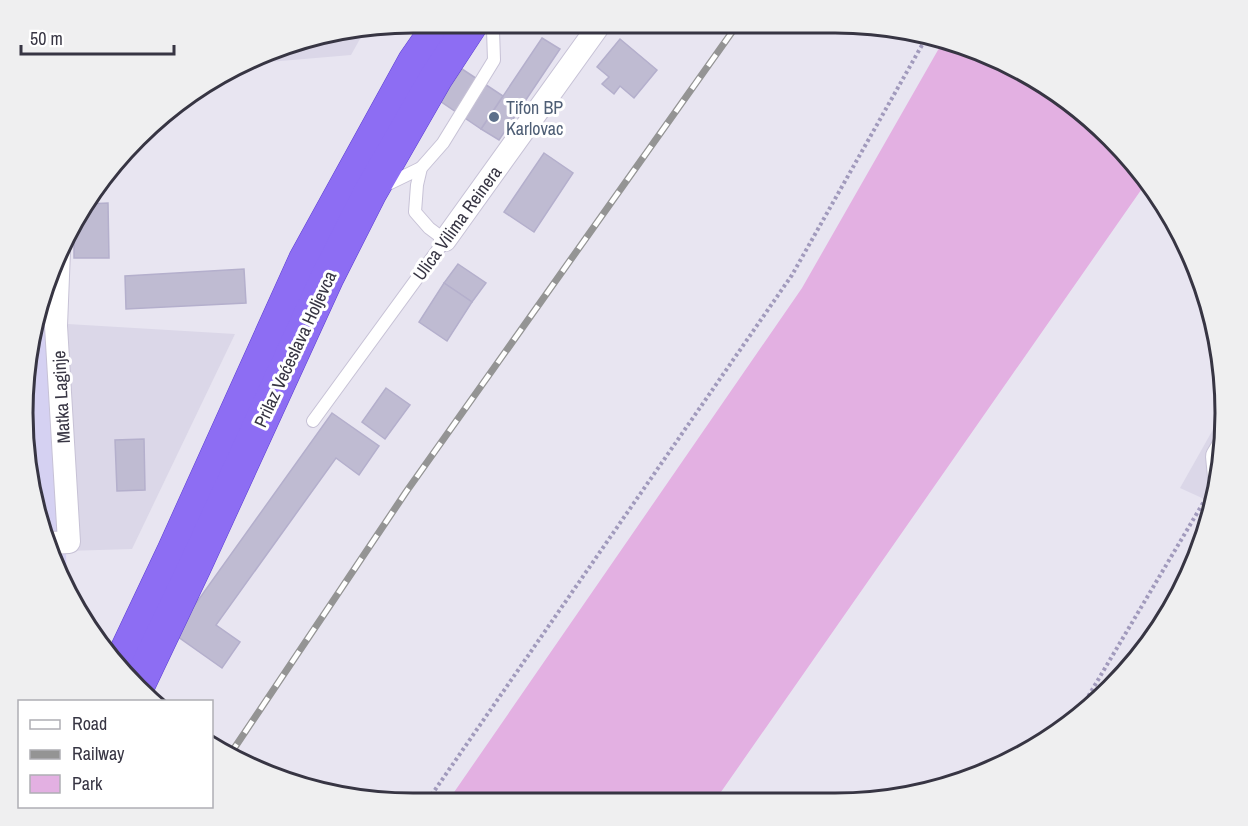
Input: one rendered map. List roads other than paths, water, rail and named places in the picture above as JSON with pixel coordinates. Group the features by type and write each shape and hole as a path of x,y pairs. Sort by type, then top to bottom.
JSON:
{"highway":[{"name":"Prilaz Većeslava Holjevca","path":"123,658 305,260 414,62 434,33"},
{"name":"Prilaz Većeslava Holjevca","path":"141,679 328,276 370,193 435,78 464,33"}],"street":[{"name":"Ulica Vilima Reinera","path":"445,240 594,33"},
{"name":"Matka Laginje","path":"59,277 56,326 60,542"}],"lane":[{"path":"370,193 421,168 443,143 494,60 493,33"},
{"path":"421,168 415,212 429,228 445,240"},
{"name":"Ulica Vilima Reinera","path":"313,421 445,240"}],"railway":[{"path":"234,748 406,492 731,33"}],"place":[{"name":"Tifon BP Karlovac","path":"494,117"}]}
